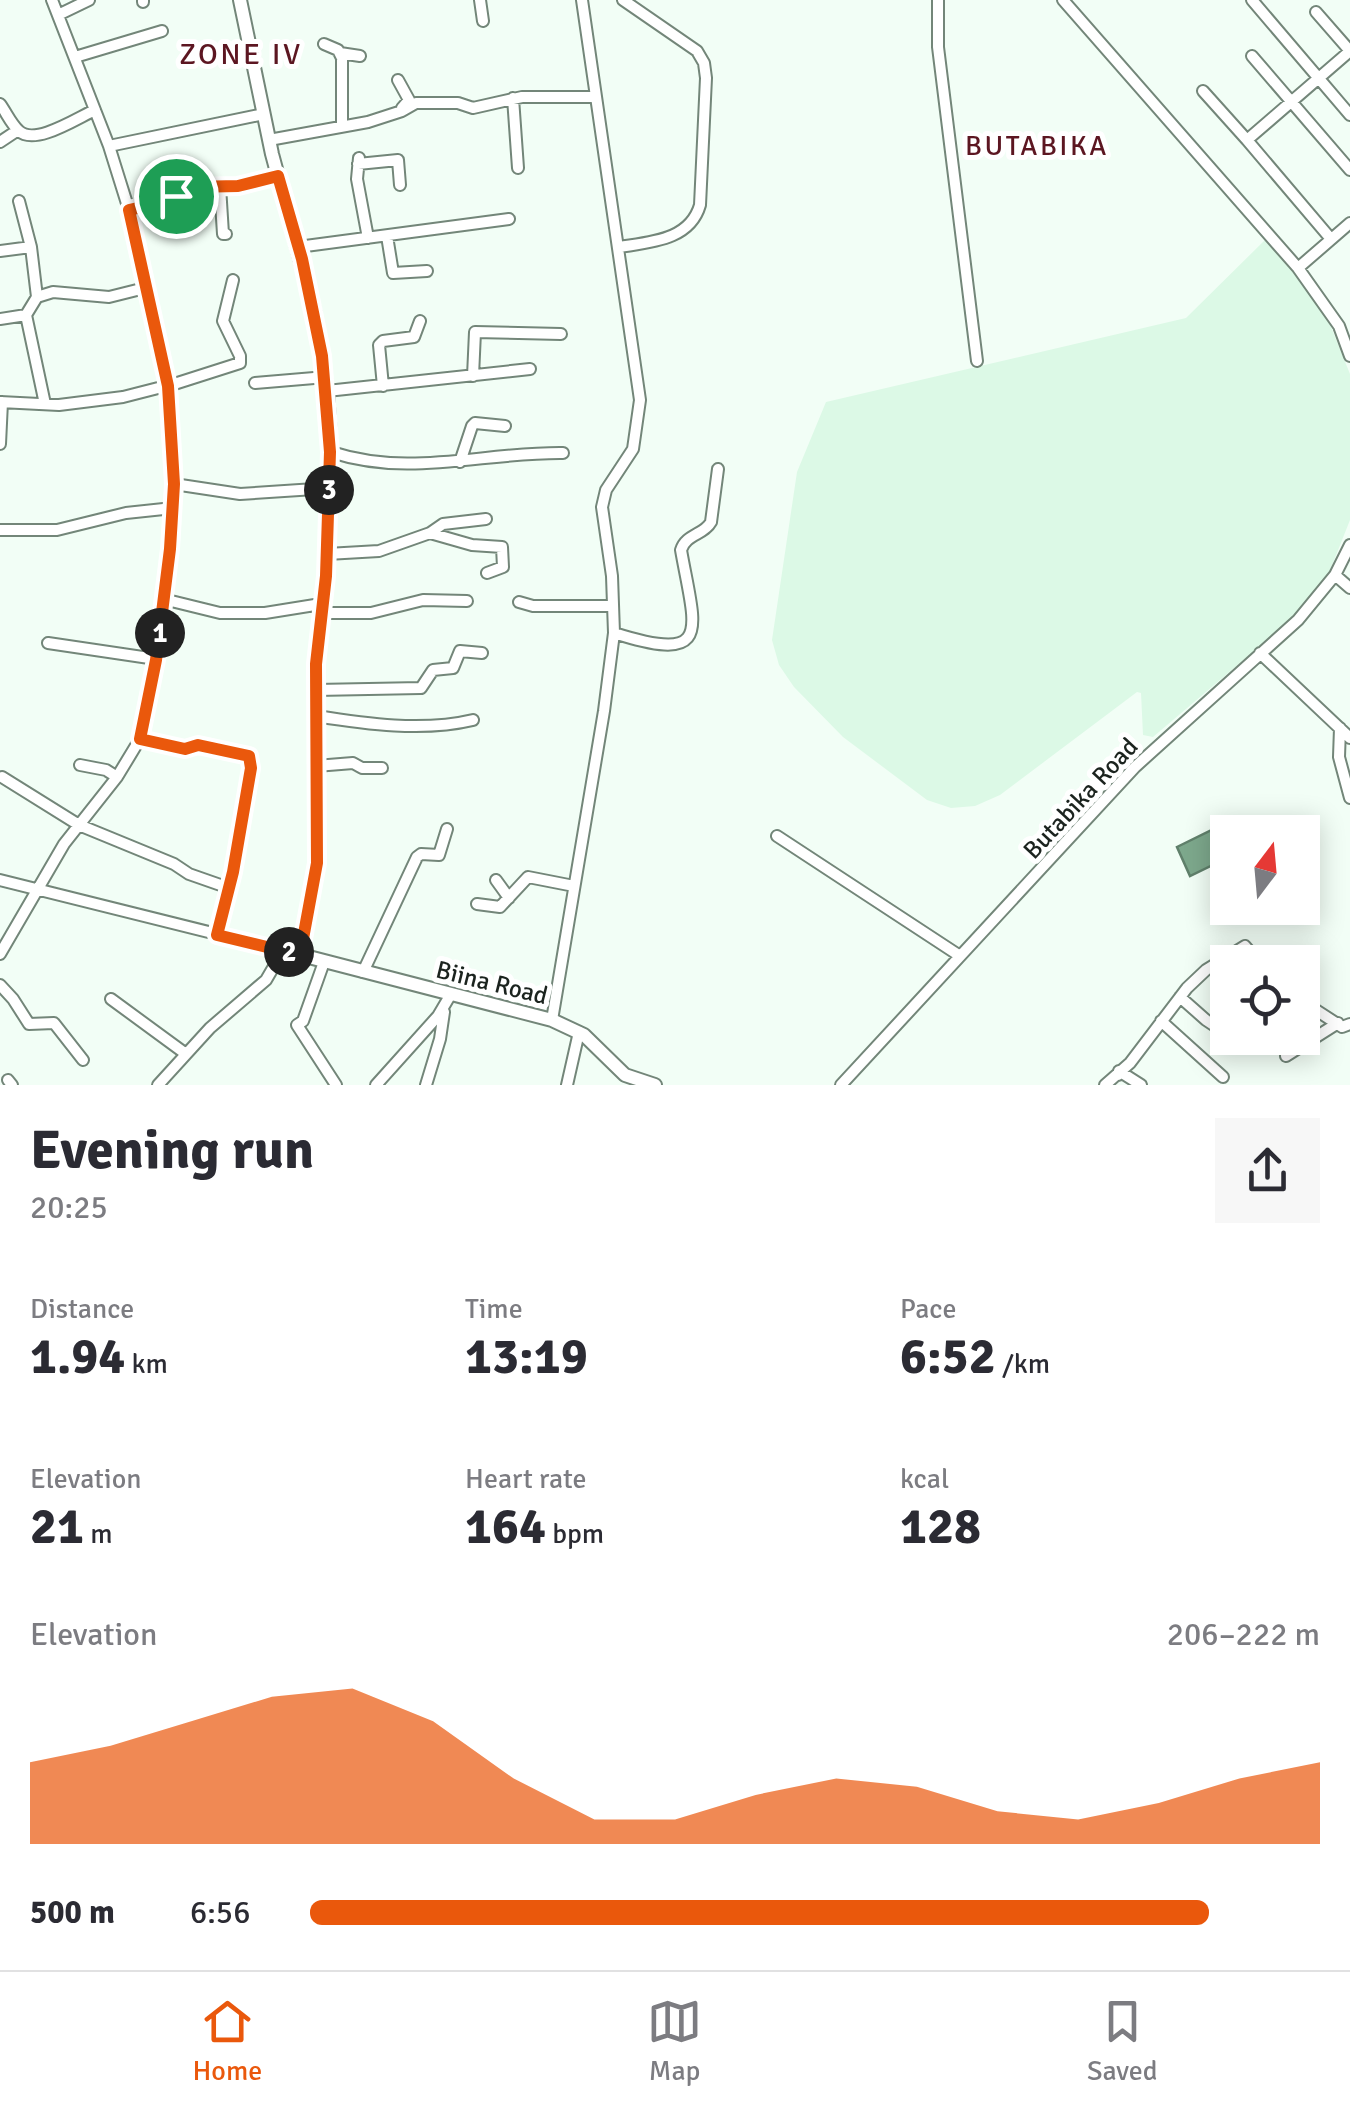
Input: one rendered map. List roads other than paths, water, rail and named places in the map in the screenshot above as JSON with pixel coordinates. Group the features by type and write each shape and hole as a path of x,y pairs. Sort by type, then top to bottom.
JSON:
{"main road":[{"path":"240,0 326,384 330,488 316,690 316,876 300,955"},
{"name":"Biina Road","path":"300,955 448,1000 552,1020 579,1032 619,1072 655,1085"}],"street":[{"path":"0,954 36,890 140,739 156,660 173,508 167,386 129,210 109,146 52,0"},
{"path":"58,15 89,0"},
{"path":"480,0 483,21"},
{"path":"552,1020 614,633 612,576 602,508 606,490 633,449 640,400 582,0"},
{"path":"620,247 676,236 696,218 700,205 706,78 704,63 696,50 623,0"},
{"path":"938,0 941,75 977,361"},
{"path":"1063,0 1298,268 1339,326 1350,356"},
{"path":"1252,0 1350,115"},
{"path":"1246,140 1350,51 1316,12"},
{"path":"75,56 162,30"},
{"path":"324,44 340,53 360,56"},
{"path":"340,53 342,126"},
{"path":"1252,56 1350,170"},
{"path":"398,80 409,100 398,113"},
{"path":"1203,90 1331,239"},
{"path":"269,140 398,113 416,103 458,102 473,108 513,98 596,97"},
{"path":"513,98 518,168"},
{"path":"0,104 22,134 45,135 95,110"},
{"path":"109,146 264,114"},
{"path":"0,142 18,130"},
{"path":"368,238 357,180 358,161 398,160 400,184"},
{"path":"129,210 164,202 192,187 262,182 278,176"},
{"path":"220,186 226,234"},
{"path":"19,201 31,247 37,296 26,316 45,404"},
{"path":"298,246 509,219"},
{"path":"1298,268 1350,223"},
{"path":"387,236 393,273"},
{"path":"0,252 31,247"},
{"path":"378,275 422,275"},
{"path":"0,444 4,422 1,402 107,400 240,363 224,321 233,280"},
{"path":"37,296 53,292 108,297 145,288"},
{"path":"0,319 26,316"},
{"path":"383,386 379,345 383,341 414,337 420,321"},
{"path":"473,376 474,332 561,334"},
{"path":"255,383 383,386 530,369"},
{"path":"460,462 472,426 505,426"},
{"path":"330,452 381,465 563,453"},
{"path":"614,633 668,647 689,638 693,625 681,550 686,540 711,522 718,469"},
{"path":"174,484 240,494 330,488"},
{"path":"0,530 57,530 118,514 173,508"},
{"path":"327,554 379,552 430,533 443,524 486,519"},
{"path":"430,533 472,545 502,546 502,567 488,573"},
{"name":"Butabika Road","path":"842,1085 1135,767 1298,620 1335,575 1350,544"},
{"path":"1335,575 1350,588"},
{"path":"164,599 206,611 255,614 320,608 372,614 422,600 467,601"},
{"path":"519,602 533,606 612,606"},
{"path":"48,642 156,660"},
{"path":"316,690 421,688 433,670 453,668 460,651 482,653"},
{"path":"1260,654 1350,738"},
{"path":"316,716 388,725 473,720"},
{"path":"1340,728 1339,757 1350,798"},
{"path":"140,739 185,749 198,740 244,754 252,761 217,935"},
{"path":"316,766 353,764 382,768"},
{"path":"80,765 106,770 117,777"},
{"path":"2,777 79,824 229,888"},
{"path":"363,972 417,857 439,855 447,828"},
{"path":"777,836 960,956"},
{"path":"477,904 500,908 528,877 574,886"},
{"path":"0,880 300,955"},
{"path":"496,880 509,898"},
{"path":"158,1085 266,980 283,951"},
{"path":"324,962 303,1021 297,1025 336,1085"},
{"path":"1105,1085 1130,1063 1180,996 1210,968"},
{"path":"0,985 29,1024 54,1022 82,1060"},
{"path":"1180,996 1210,1020"},
{"path":"111,999 186,1054"},
{"path":"376,1085 448,1000"},
{"path":"426,1085 448,1000"},
{"path":"1320,1011 1344,1024"},
{"path":"1161,1021 1223,1078"},
{"path":"1286,1056 1344,1024"},
{"path":"566,1085 579,1032"},
{"path":"1113,1085 1119,1072"},
{"path":"1119,1072 1141,1085"}],"district":[{"name":"ZONE IV","path":"241,54"},
{"name":"BUTABIKA","path":"1037,145"}]}
